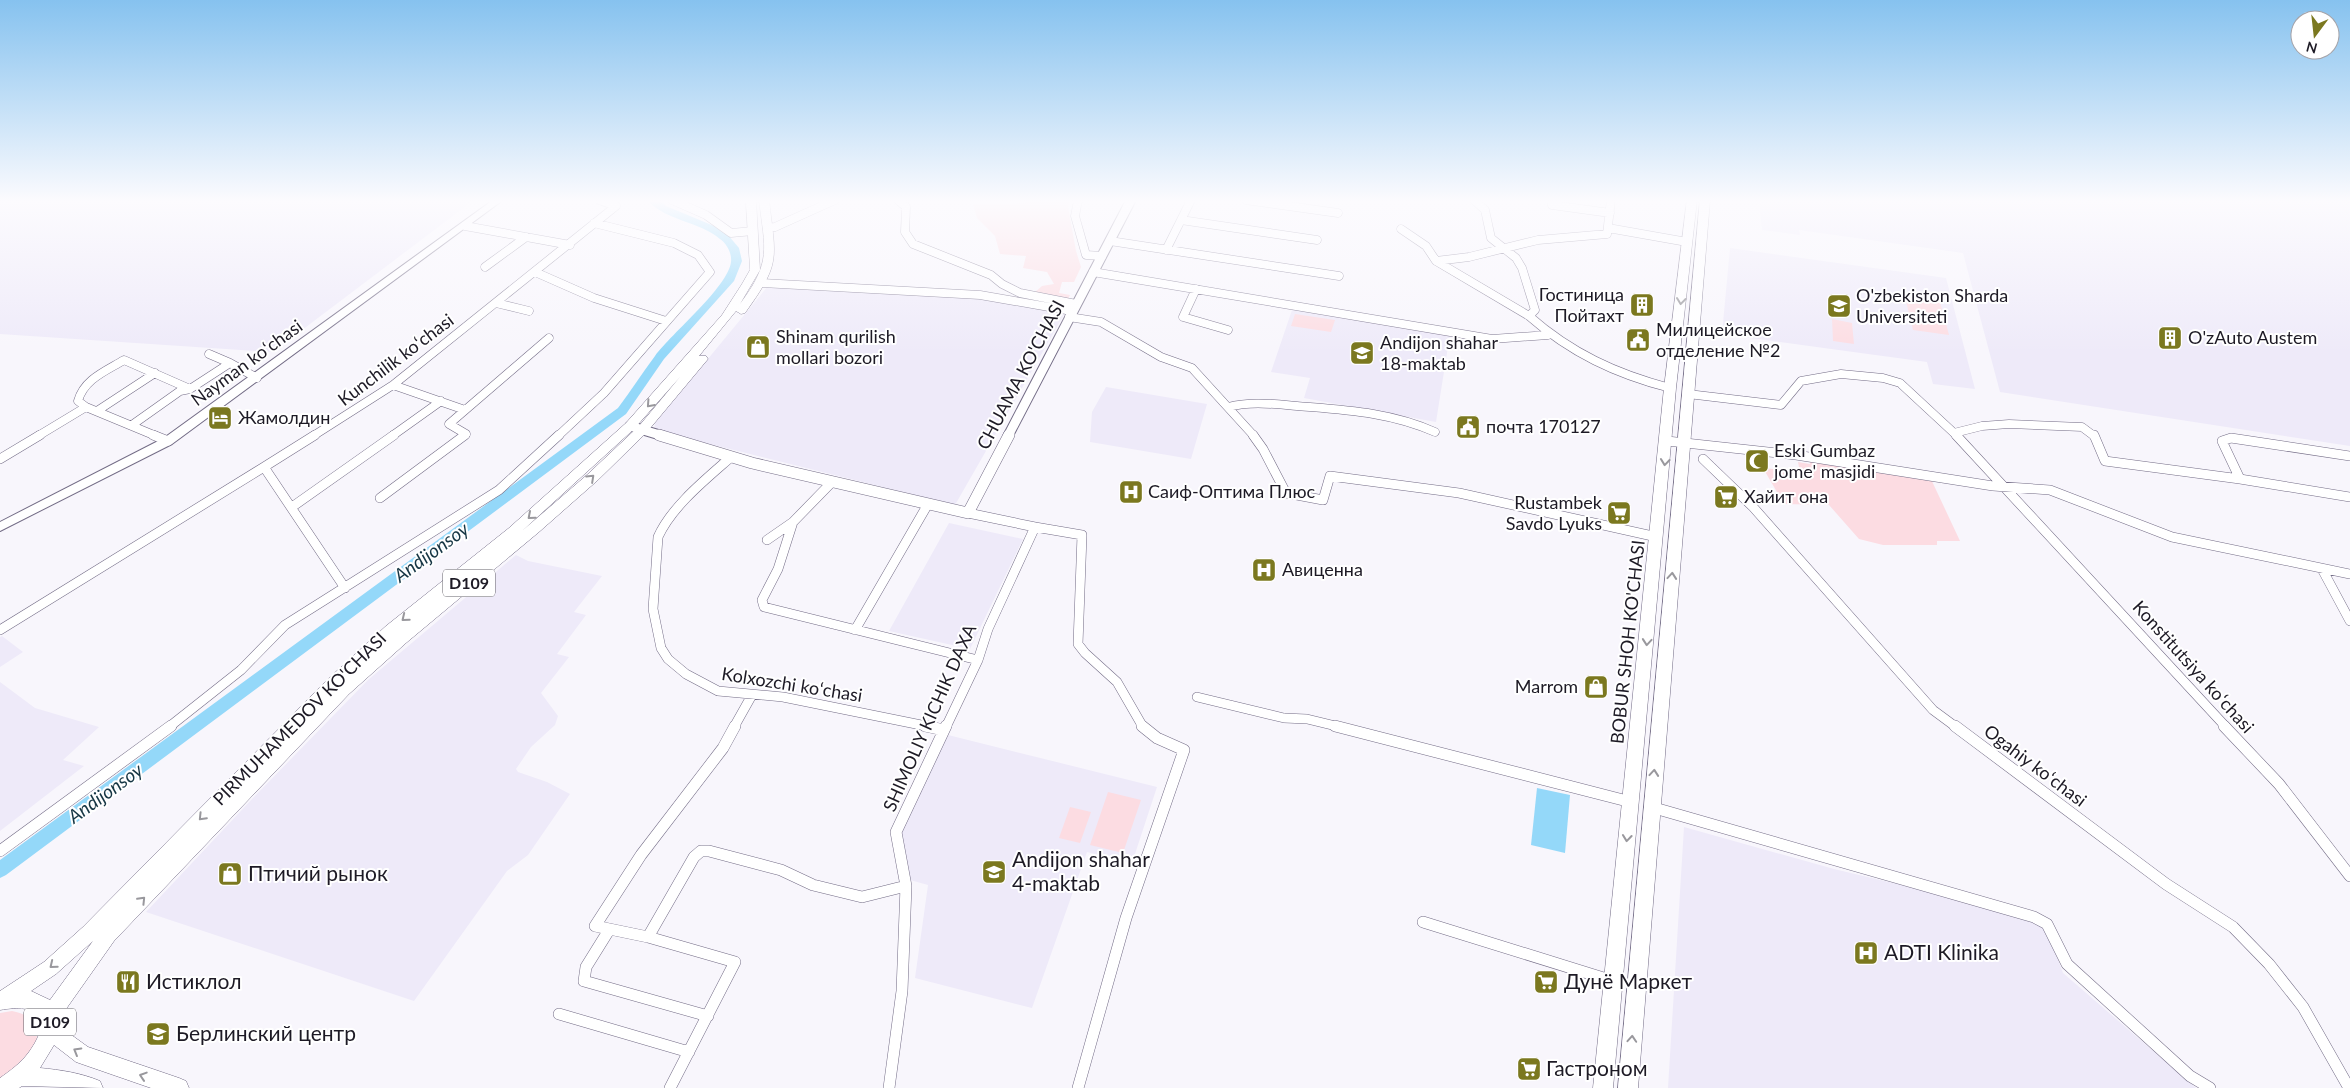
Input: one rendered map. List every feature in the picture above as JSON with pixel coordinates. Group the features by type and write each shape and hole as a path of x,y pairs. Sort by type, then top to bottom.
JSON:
{"main road":[{"name":"Nayman koʻchasi","path":"0,527 168,441 431,251"},
{"name":"PIRMUHAMEDOV KO'CHASI","path":"0,1001 50,968 90,933 340,676 391,630 637,428 726,316 748,284 754,270 757,251"},
{"name":"PIRMUHAMEDOV KO'CHASI","path":"50,1024 108,935 344,690 400,639 534,530 637,428 708,352 761,283 768,267 769,251"},
{"name":"BOBUR SHOH KO'CHASI","path":"1603,1088 1667,441 1670,388 1687,251"},
{"name":"BOBUR SHOH KO'CHASI","path":"1628,1088 1700,251"},
{"path":"1650,608 1669,613"},
{"path":"1644,679 1662,684"},
{"name":"D109","path":"0,1001 19,998 34,1000 45,1006 50,1024 44,1046 34,1061 3,1088"},
{"name":"D109","path":"50,1024 83,1055 179,1088"},
{"path":"19,1076 62,1080 93,1088"}],"street":[{"path":"485,267 507,251"},
{"name":"Kunchilik koʻchasi","path":"0,630 393,385 563,251"},
{"path":"0,851 179,720 241,670 285,625 500,490 604,392 710,272 698,255 690,251"},
{"path":"930,251 991,275 1002,284 1020,293 1101,322 1161,357 1192,368 1263,449 1286,493 1323,500 1330,476 1459,493 1657,537"},
{"path":"1085,251 1086,255 1102,256"},
{"name":"CHUAMA KO'CHASI","path":"968,513 1105,251"},
{"path":"1171,251 1339,276"},
{"path":"1429,251 1436,261 1528,316 1548,334 1599,366 1670,388"},
{"path":"1436,261 1469,257 1493,251"},
{"path":"1507,251 1516,258 1522,268 1535,310 1528,316"},
{"path":"535,272 594,298 666,321"},
{"path":"1093,272 1492,339 1548,334"},
{"path":"761,283 980,295 1072,311"},
{"path":"1196,288 1183,317 1228,330"},
{"path":"496,303 529,311"},
{"path":"380,498 466,434 449,424 549,338"},
{"path":"209,354 257,378"},
{"path":"168,441 86,407 78,401 79,394 91,380 124,360 190,389"},
{"path":"132,425 180,391 190,389 230,363"},
{"path":"97,411 154,373"},
{"name":"Konstitutsiya koʻchasi","path":"1688,394 1781,405 1802,381 1842,374 1883,378 1900,384 1954,433 2279,784 2350,876"},
{"path":"393,385 465,410"},
{"path":"292,507 441,401"},
{"path":"1228,407 1245,402 1334,408 1411,421 1435,432"},
{"path":"0,459 86,407"},
{"path":"1954,433 1982,426 2009,424 2082,427 2093,433 2105,461 2350,496"},
{"path":"637,428 732,458 968,513 1082,535 1078,644 1088,658 1111,675 1123,692 1137,719 1150,734 1184,750 1136,887 1093,1029 1078,1088"},
{"path":"2240,479 2222,441 2224,439 2231,438 2350,456"},
{"path":"1667,441 1796,455 1987,485 2050,490 2172,537 2350,574"},
{"name":"Kolxozchi koʻchasi","path":"732,458 694,490 662,528 656,547 653,609 661,648 677,667 708,688 718,691 813,702 944,730"},
{"name":"Ogahiy koʻchasi","path":"1703,459 1753,507 1933,710 2166,884 2232,927 2269,964 2303,1007 2349,1088"},
{"path":"264,467 345,588"},
{"path":"767,540 793,522 832,482"},
{"path":"855,630 928,504"},
{"path":"793,522 778,569 762,600 764,607 978,660"},
{"name":"SHIMOLIY KICHIK DAXA","path":"889,1088 902,992 906,886 896,832 978,660 988,629 1035,527"},
{"path":"2322,569 2350,621"},
{"path":"670,1088 735,962 648,937 595,926 646,848 723,748 752,694"},
{"path":"1198,697 1284,718 1307,719 1631,802"},
{"path":"1651,807 2034,917 2047,924 2067,964 2190,1076 2210,1088"},
{"path":"648,937 694,857 701,851 709,851 781,870 813,885 862,897 906,886"},
{"path":"1423,922 1613,981"},
{"path":"609,930 586,967 584,981 708,1016"},
{"path":"559,1014 689,1052"}],"shaded area":[{"path":"0,251 407,251 273,352 0,334"},
{"path":"999,251 1076,251 1081,267 1074,282 1062,282 1059,293 1070,295 1068,299 1033,294 1042,286 1054,284 1047,272 1023,268 1026,256 1000,254"},
{"name":"O'zbekiston Sharda Universiteti","path":"1730,251 1750,251 1946,278 1975,389 1933,384 1927,362 1722,334"},
{"path":"1947,251 2350,251 2350,446 2000,392 1963,253"},
{"path":"773,280 989,297 1066,311 955,505 654,430 655,423"},
{"path":"1905,297 1940,302 1949,335 1913,330"},
{"name":"Andijon shahar 18-maktab","path":"1292,310 1450,334 1436,422 1304,398 1310,378 1271,372"},
{"path":"1295,314 1335,320 1331,332 1291,326"},
{"path":"1832,319 1852,323 1854,344 1833,341"},
{"path":"1106,387 1207,404 1191,459 1090,442 1092,412"},
{"path":"1810,460 1930,477 1960,541 1937,541 1937,545 1883,545 1859,539 1829,505 1784,504 1763,468 1800,472 1798,462 1810,464"},
{"path":"949,523 1023,539 970,649 889,631"},
{"path":"516,555 528,561 602,576 574,612 586,615 557,654 569,657 541,693 558,716 555,725 531,747 516,769 518,772 547,782 570,794 528,855 507,871 414,1001 146,912 253,798 368,680"},
{"path":"2,636 23,652 0,667 0,637"},
{"path":"0,682 35,708 99,727 63,760 84,766 0,831"},
{"name":"Andijon shahar 4-maktab","path":"948,735 1157,787 1132,863 1087,852 1032,1008 915,978 928,885 910,880 901,831"},
{"path":"1108,792 1141,800 1123,853 1090,845"},
{"path":"1070,807 1091,812 1080,843 1059,838"},
{"name":"ADTI Klinika","path":"1684,827 1834,869 2041,922 2048,933 2063,973 2196,1088 1668,1088"},
{"path":"12,1011 28,1017 33,1022 37,1034 36,1041 25,1060 0,1083 0,1013"}],"water":[{"path":"1537,788 1570,795 1565,853 1531,845"}],"waterway":[{"name":"Andijonsoy","path":"0,870 622,411 660,357 730,279 737,261 735,251"}],"place":[{"name":"Гостиница Пойтахт","path":"1642,305"},
{"name":"O'zbekiston Sharda Universiteti","path":"1839,306"},
{"name":"O'zAuto Austem","path":"2170,338"},
{"name":"Милицейское отделение №2","path":"1638,340"},
{"name":"Shinam qurilish mollari bozori","path":"758,347"},
{"name":"Andijon shahar 18-maktab","path":"1362,353"},
{"name":"Жамолдин","path":"220,418"},
{"name":"почта 170127","path":"1468,427"},
{"name":"Eski Gumbaz jome' masjidi","path":"1757,461"},
{"name":"Саиф-Оптима Плюс","path":"1131,492"},
{"name":"Хайит она","path":"1726,497"},
{"name":"Rustambek Savdo Lyuks","path":"1619,513"},
{"name":"Авиценна","path":"1264,570"},
{"name":"Marrom","path":"1596,687"},
{"name":"Andijon shahar 4-maktab","path":"994,872"},
{"name":"Птичий рынок","path":"230,874"},
{"name":"ADTI Klinika","path":"1866,953"},
{"name":"Истиклол","path":"128,982"},
{"name":"Дунё Маркет","path":"1546,982"},
{"name":"Берлинский центр","path":"158,1034"},
{"name":"Гастроном","path":"1529,1069"}]}
